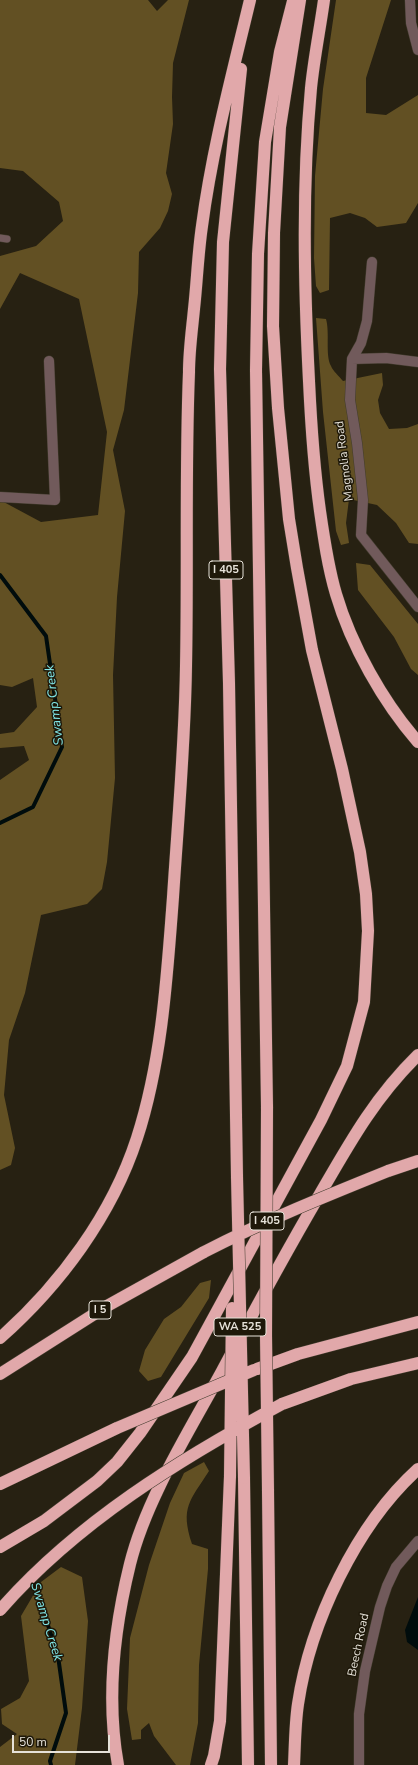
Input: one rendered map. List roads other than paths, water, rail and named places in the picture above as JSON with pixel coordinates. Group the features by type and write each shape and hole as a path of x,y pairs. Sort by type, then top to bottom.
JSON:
{"highway":[{"name":"I 405","path":"237,1177 229,683 220,369 223,242 240,76 251,0"},
{"path":"0,1338 22,1318 60,1274 101,1217 115,1190 136,1142 146,1108 156,1062 165,990 183,747 186,667 189,370 202,225 221,122 251,0"},
{"name":"I 405","path":"266,1335 267,1107 256,370 258,262 265,142 280,52 293,0"},
{"path":"0,1547 44,1522 97,1481 117,1462 140,1433 192,1357 321,1120 347,1066 364,1002 368,931 366,894 358,844 342,769 312,650 297,568 289,519 273,326 274,225 280,127 300,0"},
{"path":"324,0 312,87 307,162 305,296 311,430 319,498 326,550 335,588 350,631 378,686 394,712 418,742"},
{"path":"118,1765 115,1751 112,1695 116,1636 130,1563 157,1491 283,1256 350,1142 378,1099 400,1073 418,1055"},
{"name":"I 5","path":"0,1374 107,1306 204,1252 289,1211 388,1171 418,1161"},
{"path":"211,1765 220,1721 230,1476 233,1259 237,1177"},
{"name":"WA 525","path":"237,1177 244,1478 248,1765"},
{"path":"0,1484 117,1428 254,1370 298,1354 418,1322"},
{"name":"WA 525","path":"266,1335 271,1765"},
{"path":"0,1610 24,1584 107,1513 182,1460 214,1440 282,1404 351,1379 418,1363"},
{"path":"294,1765 298,1705 305,1669 328,1601 341,1573 375,1519 394,1495 418,1469"}],"street":[{"path":"410,0 411,23 418,50"},
{"path":"372,262 365,332 352,359 386,358 418,362"},
{"name":"Magnolia Road","path":"352,359 350,400 357,443 363,500 361,535 418,607"},
{"path":"0,497 54,500 49,361"},
{"name":"Beech Road","path":"359,1765 359,1714 366,1671 380,1607 387,1586 396,1567 418,1541"}],"waterway":[{"name":"Swamp Creek","path":"0,575 46,636 62,747 33,807 0,823"},
{"name":"Swamp Creek","path":"33,1579 58,1656 66,1713 50,1761 51,1765"}]}
